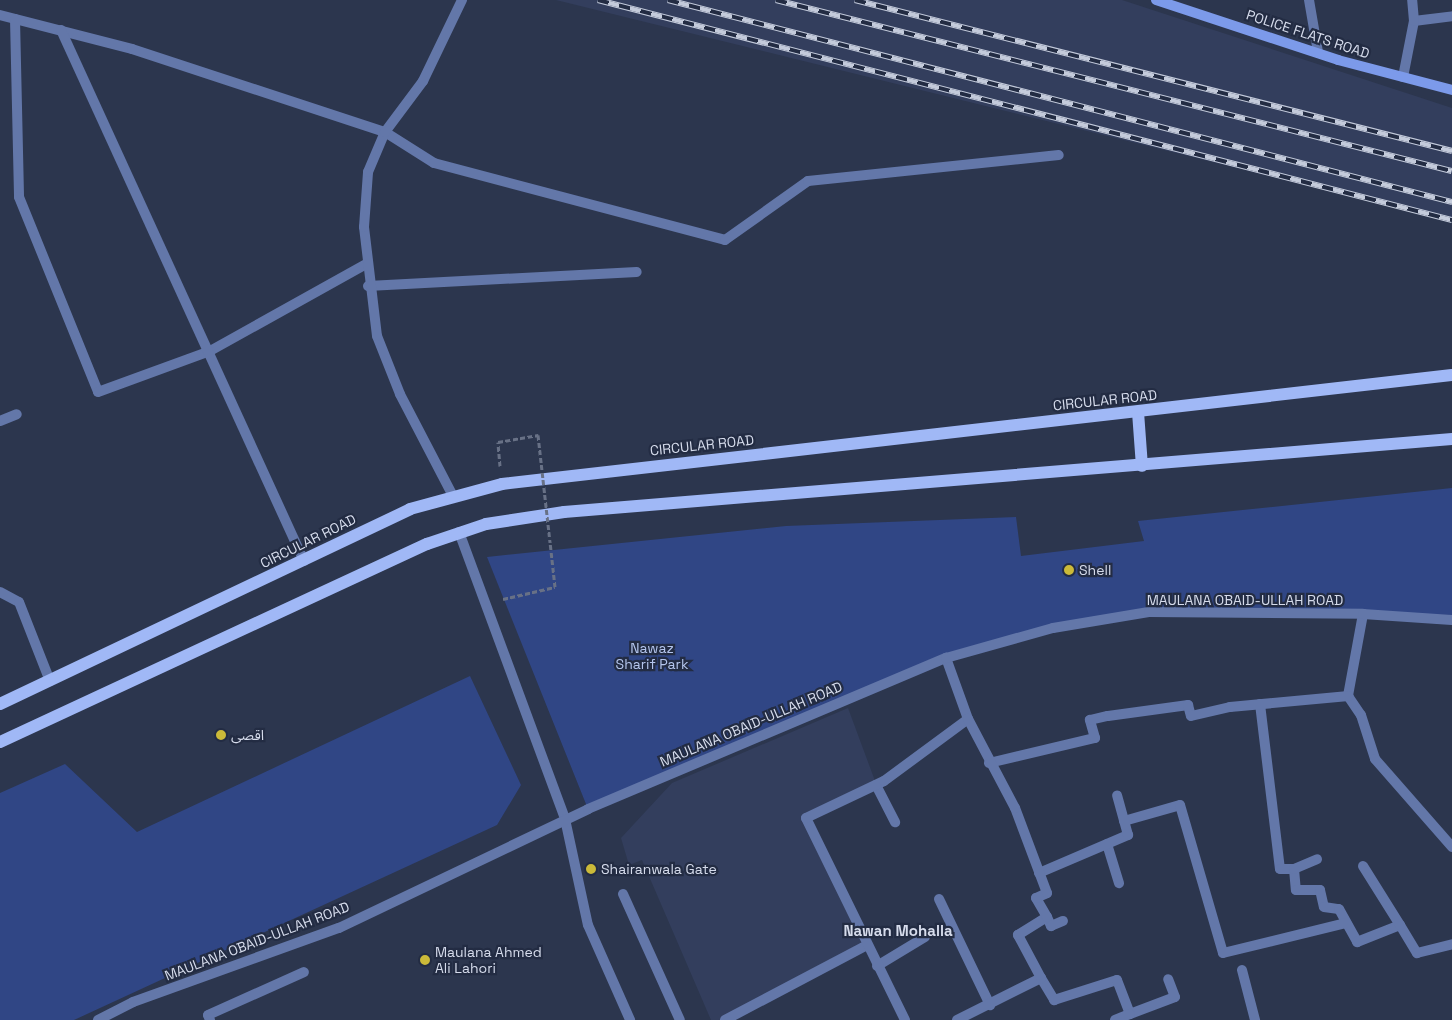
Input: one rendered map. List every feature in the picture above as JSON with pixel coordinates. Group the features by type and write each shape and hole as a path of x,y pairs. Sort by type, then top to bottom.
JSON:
{"main road":[{"name":"CIRCULAR ROAD","path":"0,704 410,509 453,496 536,478 1138,412 1452,375"},
{"path":"1138,412 1142,466"},
{"path":"0,742 459,532 564,512 1142,466 1452,439"}],"street":[{"path":"453,496 400,394 377,336 366,264 368,172 385,132 423,81 462,0"},
{"name":"POLICE FLATS ROAD","path":"1156,0 1318,52 1452,90"},
{"path":"1310,0 1318,52"},
{"path":"1403,77 1414,21 1412,0"},
{"path":"0,15 132,49 385,132 434,162 725,240 808,180 1059,155"},
{"path":"1414,21 1452,16"},
{"path":"15,19 20,197 98,392 210,351 366,264"},
{"path":"60,30 210,351 304,561"},
{"path":"368,286 637,272"},
{"path":"0,421 17,414"},
{"path":"459,532 482,603 565,819 588,925 630,1020"},
{"path":"0,592 19,602 50,681"},
{"name":"MAULANA OBAID-ULLAH ROAD","path":"98,1020 133,1002 339,928 565,819 946,658 1053,628 1149,612 1364,614 1452,620"},
{"path":"1364,614 1348,696 1361,715 1375,759 1452,846"},
{"path":"946,658 968,719 989,763 1015,808 1047,893 1036,898 1051,926 1063,921"},
{"path":"989,763 1095,738 1090,720 1108,716 1188,705 1191,716 1260,704 1348,696"},
{"path":"1260,704 1280,869 1294,869 1317,859"},
{"path":"904,1020 806,818 876,785 968,719"},
{"path":"876,785 895,822"},
{"path":"1039,873 1128,836 1117,795"},
{"path":"1124,822 1180,805 1223,953 1346,923"},
{"path":"1106,844 1119,883"},
{"path":"1363,866 1416,953 1452,944"},
{"path":"1294,869 1296,890 1320,890 1324,907 1338,908 1357,942 1400,925"},
{"path":"623,894 680,1020"},
{"path":"939,899 990,1005"},
{"path":"1047,917 1018,935 1054,1000 1117,980 1130,1014"},
{"path":"877,966 925,937"},
{"path":"725,1020 866,945"},
{"path":"1242,970 1255,1020"},
{"path":"210,1020 208,1015 304,972"},
{"path":"957,1020 1041,978"},
{"path":"1115,1020 1175,997 1168,979"}],"path":[{"path":"482,603 555,587 538,436 498,442"}],"shaded area":[{"path":"556,0 1122,0 1452,108 1452,221"},
{"path":"848,708 878,789 806,818 867,945 725,1020 711,1020 642,860 629,865 621,838 672,783"}],"green space":[{"name":"Nawaz Sharif Park","path":"1452,488 1452,615 1149,612 1094,622 946,658 588,809 487,557 786,526 1016,517 1021,556 1144,541 1138,521"},
{"path":"470,676 521,785 497,825 74,1020 0,1020 0,793 65,764 137,832"}],"railway":[{"path":"598,0 1452,220"},
{"path":"668,0 1452,202"},
{"path":"776,0 1452,171"},
{"path":"855,0 1452,151"}],"place":[{"name":"Shell","path":"1069,570"},
{"name":"اقصی","path":"221,735"},
{"name":"Shairanwala Gate","path":"591,869"},
{"name":"Maulana Ahmed Ali Lahori","path":"425,960"}],"district":[{"name":"Nawan Mohalla","path":"898,931"}]}
